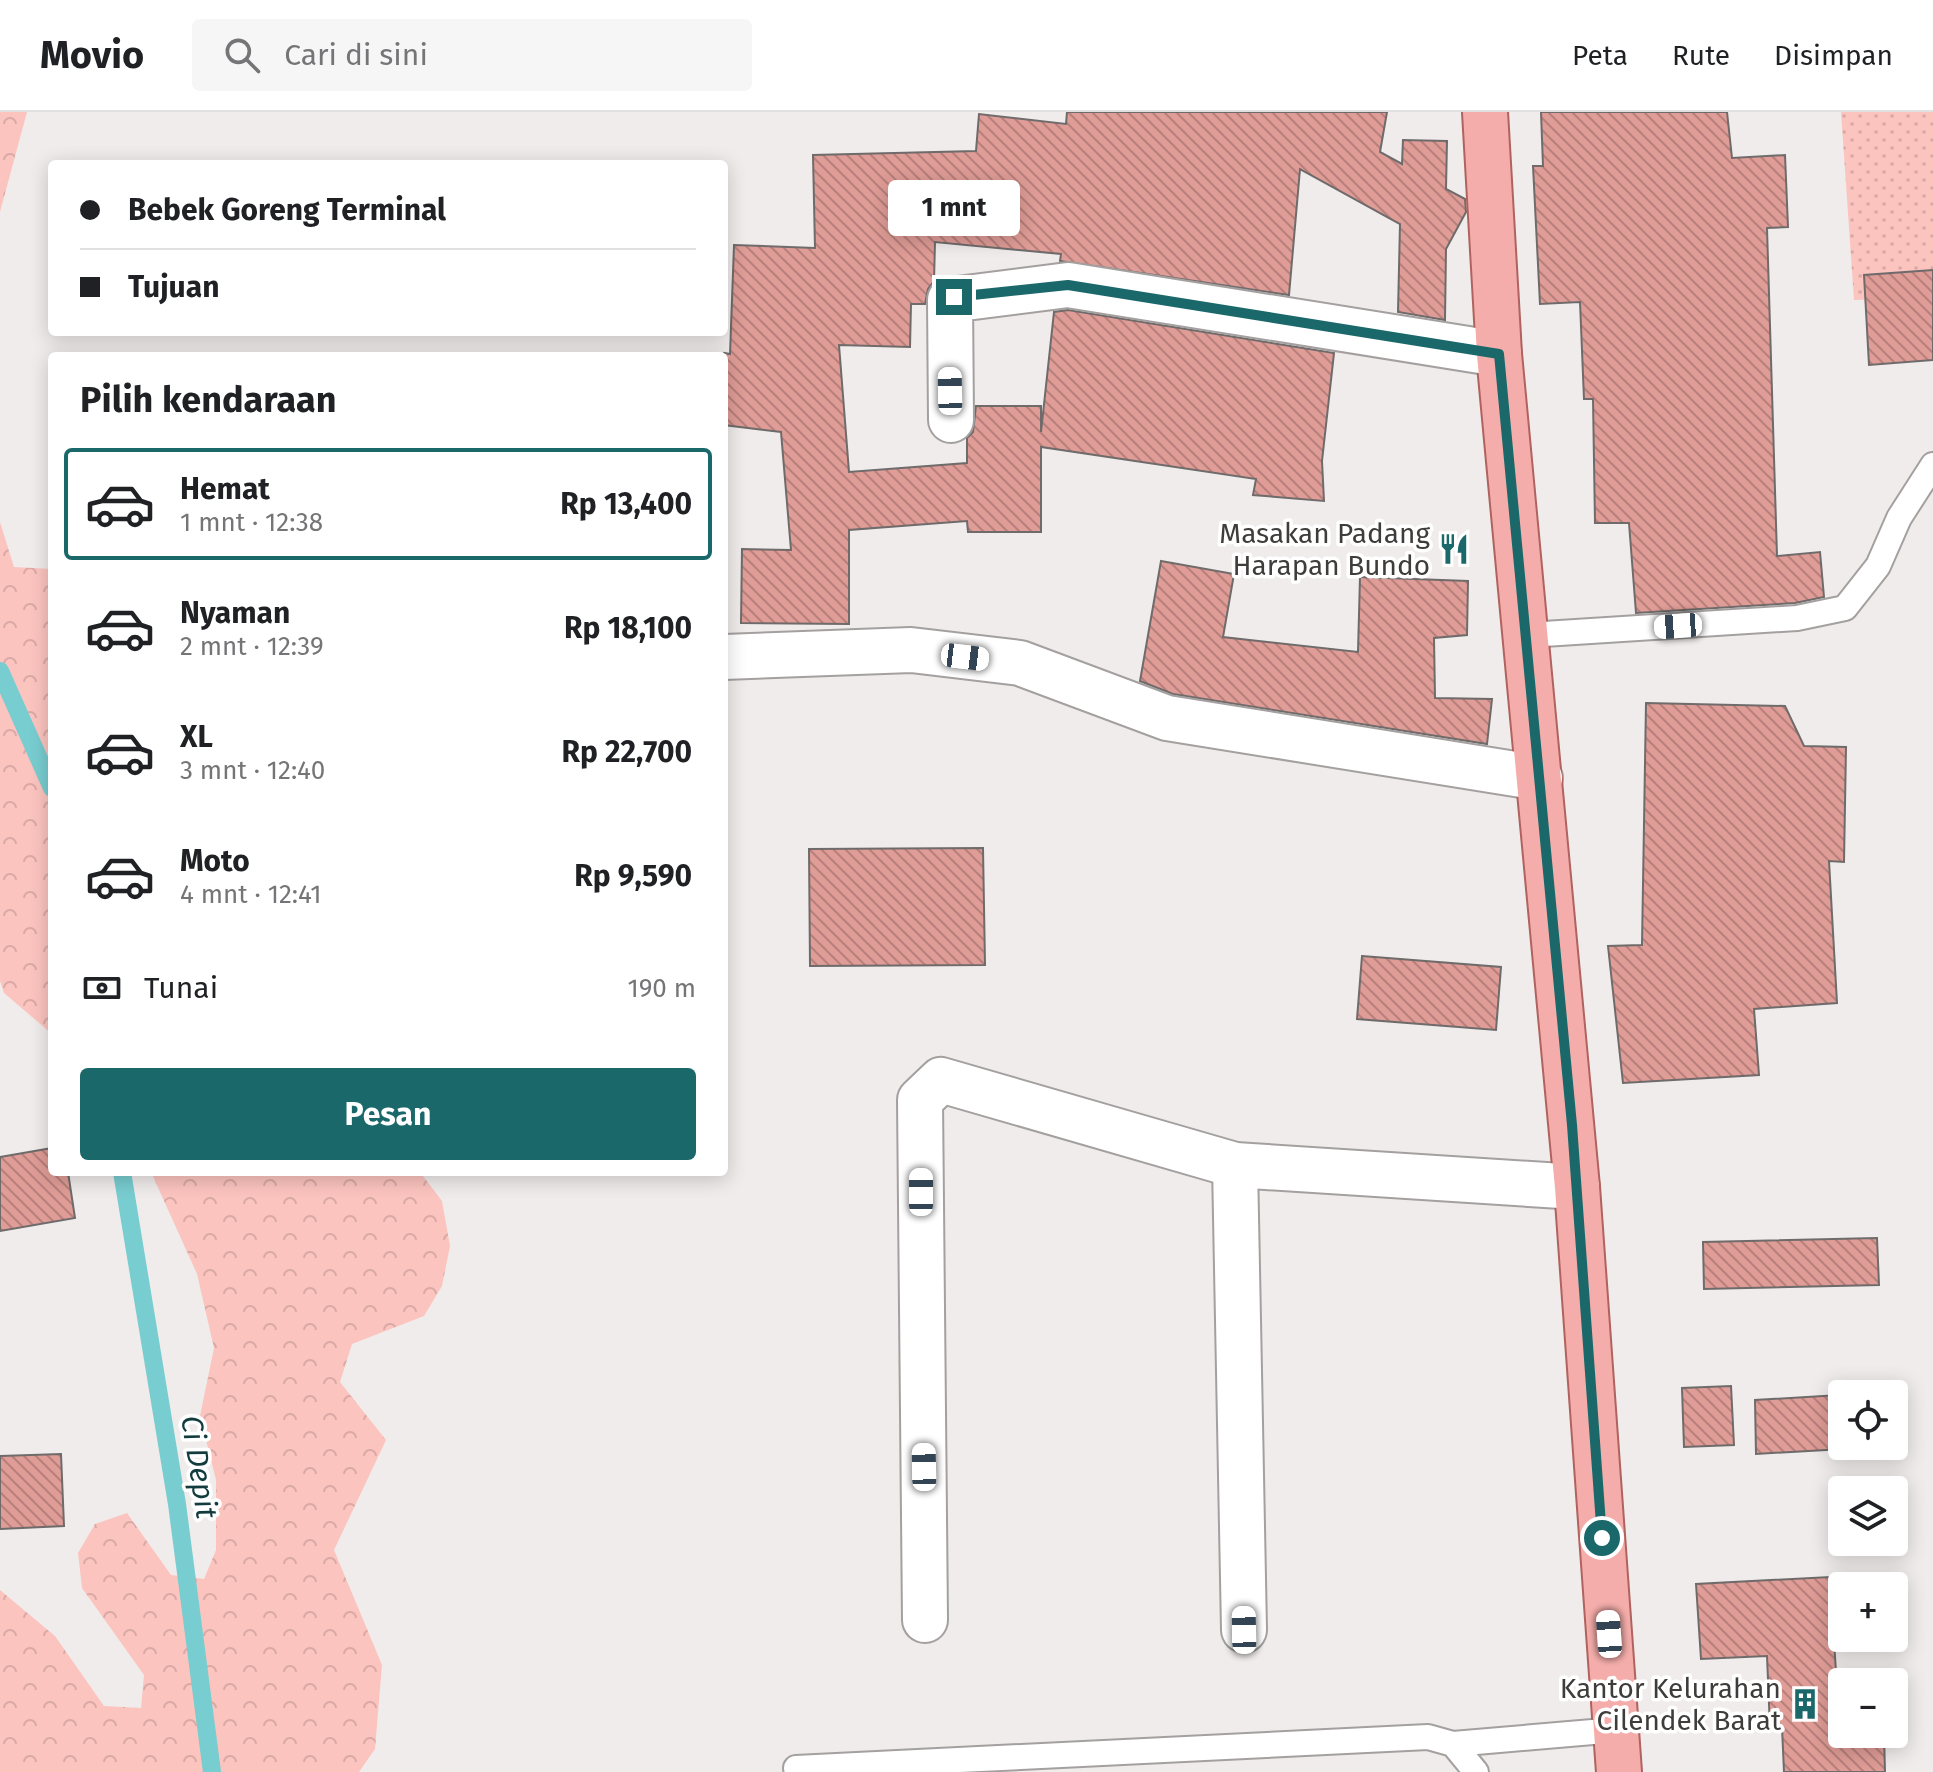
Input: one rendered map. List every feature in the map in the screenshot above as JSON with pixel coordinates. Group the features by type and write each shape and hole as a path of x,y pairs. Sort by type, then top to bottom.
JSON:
{"main road":[{"path":"1485,112 1499,354 1528,635 1577,1187 1617,1751"}],"street":[{"path":"951,420 950,300 1043,286 1083,287 1499,354"},
{"path":"728,657 911,650 1020,663 1167,718 1540,778"},
{"path":"925,1620 920,1100 941,1080 1235,1165 1577,1187"},
{"path":"1235,1165 1244,1630"}],"lane":[{"path":"1528,635 1797,618 1845,608 1878,566 1899,518 1933,465"},
{"path":"796,1768 1428,1737 1453,1744 1617,1751"},
{"path":"1453,1744 1476,1772"}],"green space":[{"path":"0,112 27,112 0,212"},
{"path":"1841,112 1933,112 1933,298 1854,300"},
{"path":"0,522 14,567 48,569 48,1031 4,993 0,981"},
{"path":"153,1176 423,1176 442,1201 450,1246 442,1286 424,1316 352,1344 340,1382 386,1440 334,1550 382,1665 375,1749 359,1772 0,1772 0,1590 55,1636 104,1706 141,1708 144,1675 82,1588 78,1553 95,1524 127,1513 171,1575 204,1579 216,1550 216,1480 200,1416 214,1348 197,1274"}],"building":[{"path":"1067,112 1387,112 1380,152 1402,164 1403,140 1447,141 1446,189 1465,199 1466,212 1446,249 1445,320 1398,312 1400,224 1300,169 1289,295 1060,261 1061,254 935,242 934,281 928,289 925,304 911,304 910,347 839,345 849,472 967,463 967,438 973,432 976,406 1041,406 1041,432 1054,312 1068,310 1334,353 1322,461 1324,501 1253,495 1256,479 1041,447 1041,532 968,532 967,521 849,530 849,624 741,623 742,549 791,550 781,432 728,425 734,245 815,248 813,155 976,151 979,114 1066,124"},
{"path":"1541,112 1727,112 1732,158 1785,155 1788,227 1767,228 1777,556 1820,552 1824,597 1795,603 1636,613 1629,523 1595,523 1593,399 1584,399 1580,302 1540,304 1533,166 1543,166"},
{"path":"1933,270 1933,360 1869,365 1864,275"},
{"path":"1161,561 1234,574 1223,637 1358,652 1360,577 1468,581 1467,635 1434,638 1435,698 1492,699 1487,744 1173,694 1140,681"},
{"path":"1646,703 1785,706 1804,746 1846,747 1844,862 1829,861 1837,1003 1754,1009 1759,1075 1623,1083 1608,946 1642,945"},
{"path":"983,848 985,965 810,966 809,849"},
{"path":"1362,956 1501,967 1496,1030 1357,1019"},
{"path":"48,1149 48,1176 69,1176 75,1218 0,1231 0,1157"},
{"path":"1877,1238 1879,1285 1704,1289 1703,1242"},
{"path":"1731,1386 1734,1445 1684,1447 1682,1388"},
{"path":"1828,1396 1828,1450 1756,1454 1755,1400"},
{"path":"61,1454 64,1526 0,1529 0,1456"},
{"path":"1828,1577 1828,1652 1835,1652 1836,1668 1828,1668 1828,1748 1884,1748 1885,1772 1784,1772 1782,1727 1770,1728 1767,1656 1701,1659 1696,1584"}],"waterway":[{"name":"Ci Depit","path":"0,671 48,779"},
{"name":"Ci Depit","path":"123,1176 177,1504 212,1772"}],"place":[{"name":"Masakan Padang Harapan Bundo","path":"1454,549"},
{"name":"Kantor Kelurahan Cilendek Barat","path":"1805,1704"}],"route":[{"path":"954,297 1068,285 1499,354 1572,1125 1602,1538"}]}
